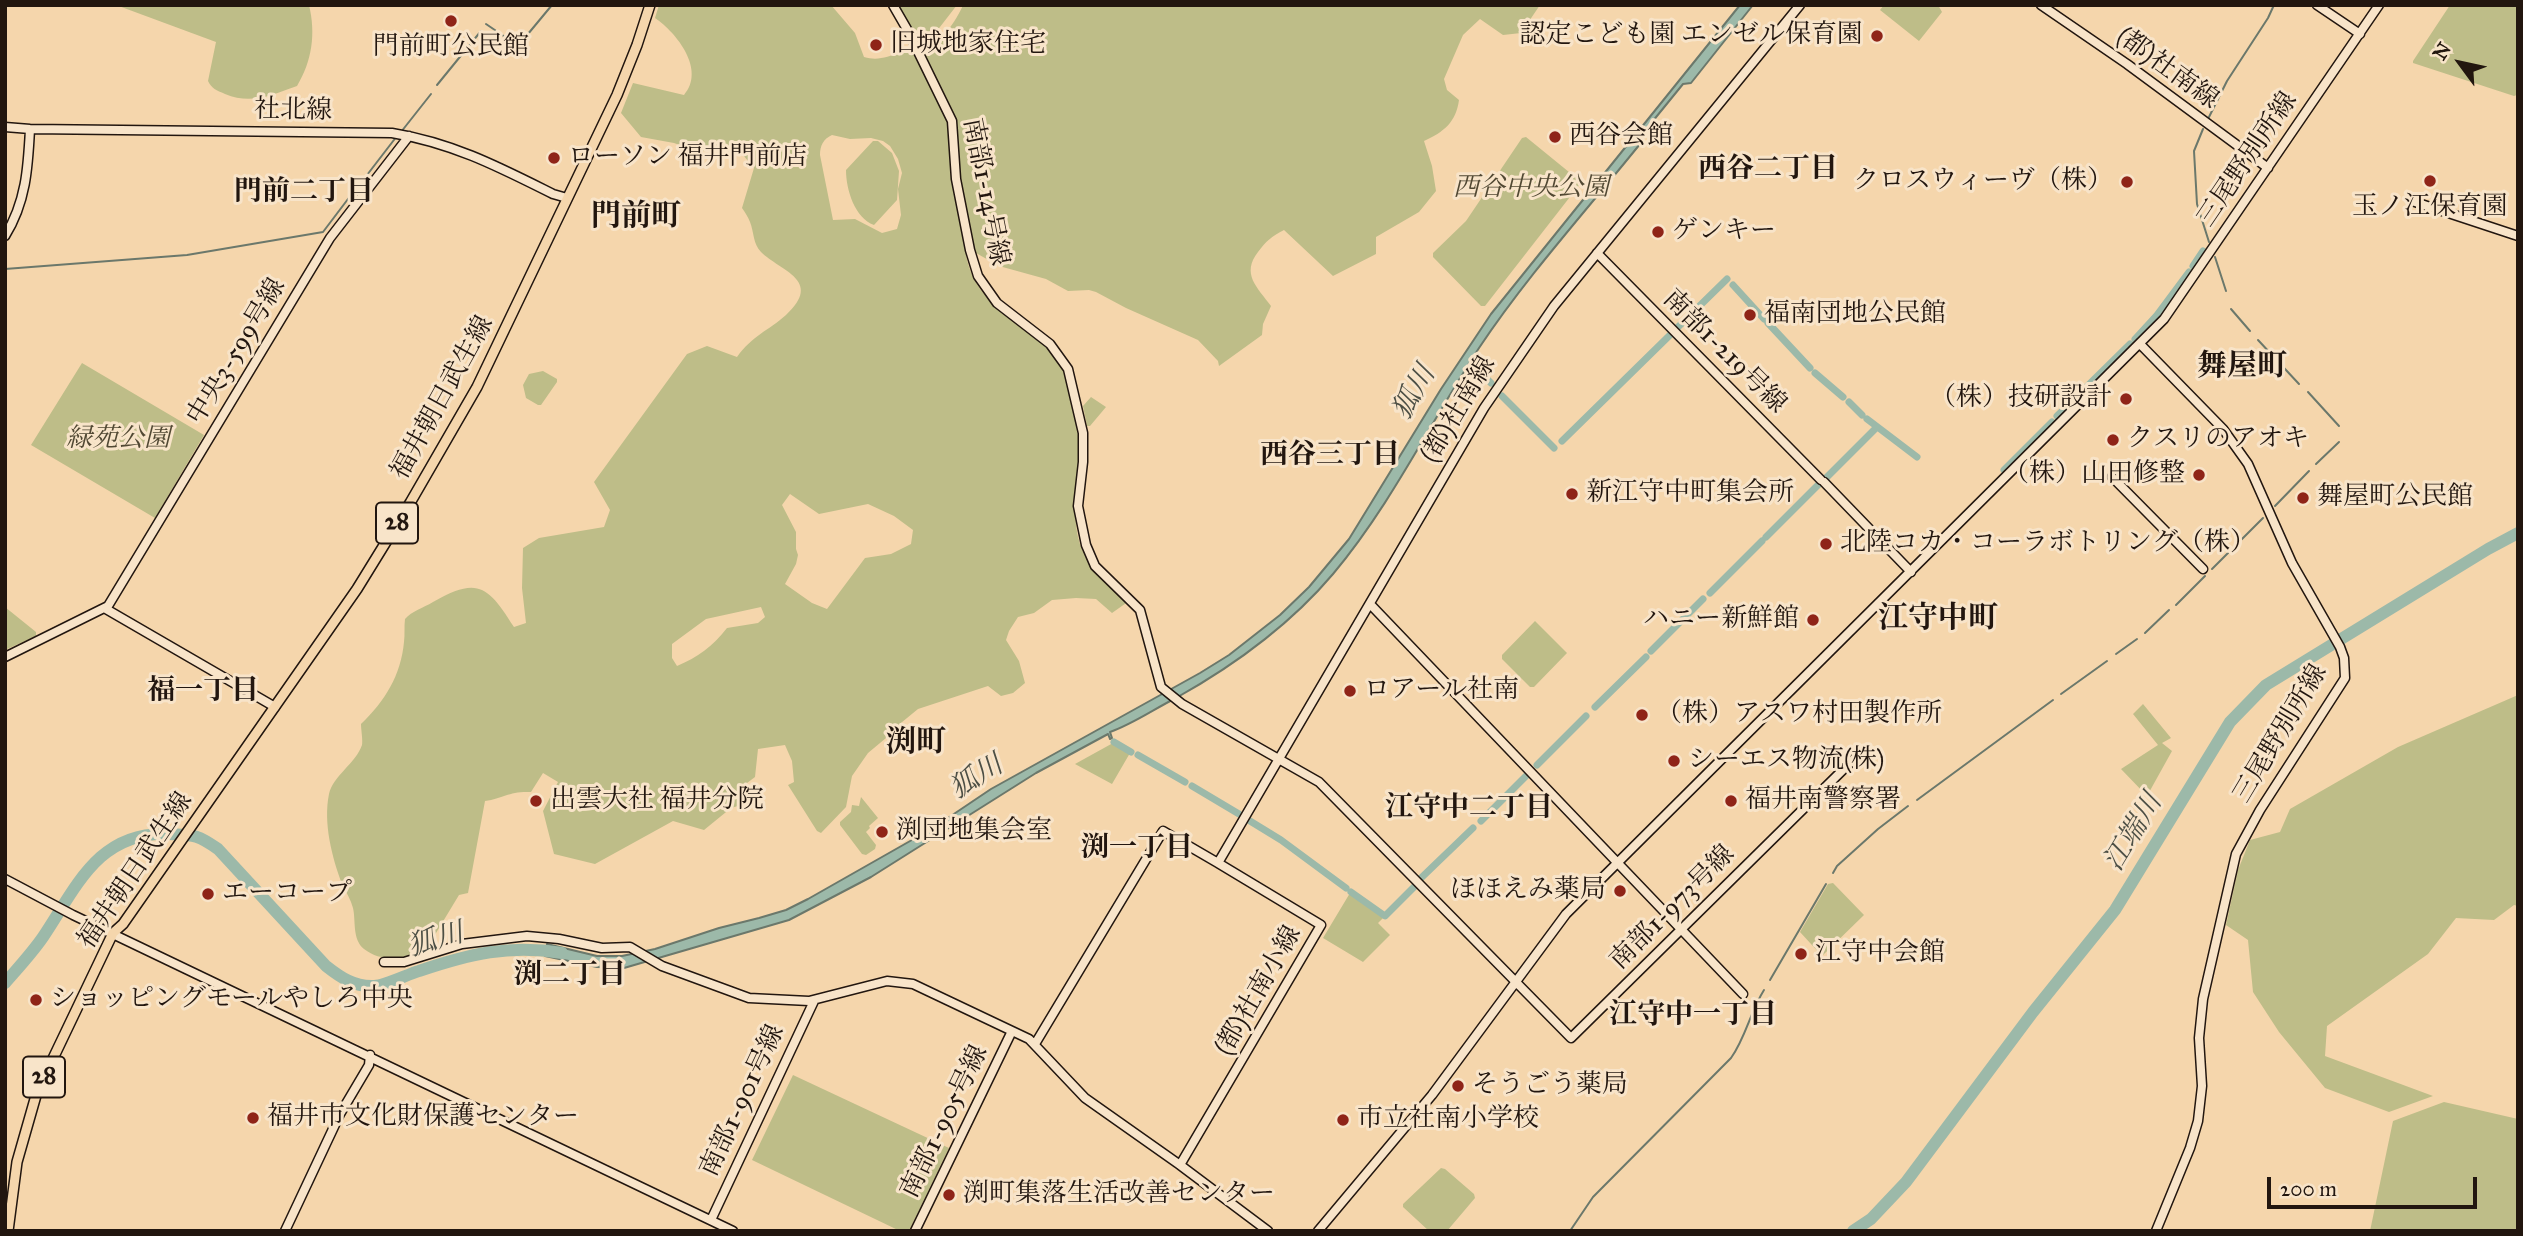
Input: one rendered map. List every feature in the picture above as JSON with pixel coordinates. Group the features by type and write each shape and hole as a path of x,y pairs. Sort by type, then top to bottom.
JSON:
{"main road":[{"name":"福井朝日武生線","path":"8,1231 17,1162 37,1092 113,933 123,924 357,589 477,387 627,72 650,5"}],"street":[{"name":"南部1-14号線","path":"893,5 952,121 956,179 978,276 997,303 1050,344 1069,373 1083,433 1078,506 1086,545 1090,557 1100,571 1125,592 1140,610 1163,688 1180,703 1319,782 1516,982"},
{"name":"(都)社南線","path":"1370,604 1498,385 1554,306 1800,5"},
{"name":"(都)社南線","path":"2041,5 2127,64 2268,168"},
{"path":"2318,5 2360,34"},
{"name":"三尾野別所線","path":"2156,1231 2190,1149 2198,1121 2202,1086 2199,1038 2201,1007 2234,861 2260,810 2346,678 2346,668 2344,658 2292,563 2240,451 2194,397 2140,344 2177,300 2379,5"},
{"name":"社北線","path":"5,127 402,135 440,143 475,155 553,194 568,198"},
{"path":"5,236 24,196 30,129"},
{"name":"中央3-599号線","path":"106,609 330,238 402,135"},
{"path":"2413,201 2518,236"},
{"name":"南部1-219号線","path":"1597,253 1911,572"},
{"path":"1318,1231 1412,1120 1565,915 2140,344"},
{"path":"2112,477 2203,569"},
{"path":"1035,1044 1163,831 1217,863 1370,604 1743,994"},
{"path":"5,657 106,609 275,706"},
{"name":"南部1-973号線","path":"1516,982 1571,1038 1861,752"},
{"name":"(都)社南小線","path":"1180,1165 1321,925 1217,863"},
{"path":"5,879 51,904 733,1231"},
{"path":"384,962 404,962 462,944 527,936 602,948 630,947 657,963 749,998 814,1001 887,981 913,984 1035,1044 1085,1098 1268,1231"},
{"name":"南部1-901号線","path":"711,1220 814,1001"},
{"name":"南部1-905号線","path":"915,1231 1012,1031"},
{"path":"285,1231 340,1114 369,1065 370,1055"}],"green space":[{"path":"116,5 309,5 312,26 309,57 297,86 261,98 235,97 215,89 208,81 216,42"},
{"path":"659,5 831,5 855,33 864,57 874,59 929,47 947,32 963,5 1540,5 1521,33 1503,35 1480,19 1463,35 1444,79 1447,90 1459,100 1455,114 1443,130 1424,141 1436,191 1419,212 1376,237 1376,254 1333,276 1284,230 1273,237 1258,252 1251,267 1256,286 1271,306 1263,324 1262,335 1219,366 1218,361 1198,340 1096,292 1068,291 1046,279 999,266 976,253 966,255 972,276 983,292 996,306 1040,341 1064,371 1073,399 1080,449 1076,508 1078,536 1090,564 1129,601 1112,613 1096,599 1052,600 1034,613 1018,617 1006,640 1019,661 1025,683 1013,693 1001,696 988,686 918,709 896,727 898,734 886,738 868,753 852,776 846,807 821,833 817,831 788,785 794,782 792,761 785,745 758,749 755,777 747,783 748,803 731,808 704,830 673,821 595,864 554,854 543,811 558,782 543,773 531,792 485,801 468,893 459,895 433,938 431,949 406,957 380,957 364,949 358,940 353,908 332,851 327,805 331,787 362,745 361,724 384,697 395,676 402,654 405,619 448,594 472,588 489,594 514,627 526,623 522,588 523,548 539,538 604,527 610,510 594,482 687,354 707,346 737,357 755,338 786,315 797,303 801,293 795,278 769,259 756,245 750,222 742,208 754,168 743,155 694,150 641,137 621,113 633,83 684,95 690,85 692,75 686,53 680,42 655,18","holes":["832,135 850,139 871,138 890,146 902,173 898,189 901,215 897,229 882,233 855,219 833,220 820,155 823,143","790,494 819,514 868,504 894,516 913,530 911,544 891,554 865,558 827,609 812,603 785,584 798,555 796,532 782,505","761,607 765,617 758,623 727,628 704,651 677,666 672,658 672,644 706,619"]},
{"path":"898,5 957,5 933,36 918,43"},
{"path":"1884,5 1938,5 1942,12 1919,41 1880,10"},
{"path":"2450,5 2518,5 2517,95 2413,63"},
{"name":"西谷中央公園","path":"1526,137 1580,181 1580,184 1485,306 1481,306 1433,257 1433,253 1466,221 1522,138"},
{"path":"873,141 878,141 892,153 899,171 897,200 874,225 857,210 848,186 846,170"},
{"name":"緑苑公園","path":"82,363 204,435 155,518 31,445"},
{"path":"543,371 557,379 557,382 541,405 538,405 526,398 523,385 529,374"},
{"path":"1091,397 1106,407 1090,426 1087,426 1083,406"},
{"path":"5,607 36,632 36,636 5,650"},
{"path":"1535,621 1567,653 1534,687 1530,687 1502,659 1502,655"},
{"path":"2518,695 2518,906 2514,905 2494,920 2456,918 2428,954 2327,1026 2325,1056 2433,1096 2389,1112 2325,1088 2279,1032 2253,992 2248,940 2226,925 2238,870 2250,840 2280,832 2290,809 2398,747"},
{"path":"2143,704 2171,738 2162,743 2172,751 2147,796 2121,769 2158,745 2133,714"},
{"path":"1113,743 1130,753 1112,784 1075,764"},
{"path":"861,797 878,818 866,832 876,845 875,849 866,855 862,854 840,825 851,812 852,805 859,806"},
{"path":"1833,883 1864,915 1822,956 1800,932 1828,884"},
{"path":"1350,893 1384,917 1378,923 1390,935 1363,962 1323,938"},
{"path":"793,1075 949,1148 909,1231 900,1231 752,1160"},
{"path":"2444,1102 2518,1119 2518,1231 2370,1231 2393,1121"},
{"path":"1441,1168 1474,1194 1475,1198 1447,1231 1429,1231 1403,1204"}],"shaded area":[{"path":"1740,5 1753,5 1691,83 1683,84 1648,127 1640,144 1497,321 1392,492 1354,548 1316,593 1260,643 1198,685 1110,732 1112,738 1110,739 1108,734 1036,773 871,877 789,920 624,968 597,967 545,956 547,944 597,956 622,956 655,949 786,910 933,828 991,789 1200,673 1229,655 1280,615 1309,587 1349,539 1441,389 1491,314"}],"waterway":[{"path":"518,46 552,5"},
{"path":"2209,117 2227,81 2274,5"},
{"path":"486,24 511,41"},
{"path":"437,85 481,31"},
{"path":"401,132 431,94"},
{"path":"2203,129 2194,151 2197,204 2209,242"},
{"path":"357,188 397,136"},
{"path":"5,269 187,255 323,232 351,195"},
{"path":"2193,266 2203,251"},
{"path":"2215,257 2226,291"},
{"path":"2135,339 2189,272"},
{"path":"1678,327 1727,279"},
{"path":"1733,285 1764,319"},
{"path":"2231,309 2250,331"},
{"path":"1768,323 1810,368"},
{"path":"1562,441 1670,335"},
{"path":"2258,340 2299,384"},
{"path":"2057,416 2130,344"},
{"path":"1469,376 1475,367 1491,383"},
{"path":"1815,373 1843,397"},
{"path":"2308,392 2339,426"},
{"path":"1502,396 1554,448"},
{"path":"1849,402 1862,415"},
{"path":"1867,419 1917,457"},
{"path":"2004,470 2052,422"},
{"path":"1825,479 1877,427"},
{"path":"2316,464 2339,442"},
{"path":"2275,506 2309,471"},
{"path":"1766,537 1819,484"},
{"path":"2212,569 2263,518"},
{"name":"江端川","path":"1853,1231 1871,1219 1906,1182 2033,1012 2115,910 2230,722 2266,685 2518,533"},
{"path":"1710,593 1762,541"},
{"path":"2176,605 2205,576"},
{"path":"1651,651 1703,599"},
{"path":"2145,633 2169,610"},
{"path":"2116,654 2137,639"},
{"path":"1595,707 1646,657"},
{"path":"2061,694 2107,661"},
{"path":"1917,800 2053,700"},
{"path":"1537,765 1586,716"},
{"path":"1114,742 1131,752"},
{"path":"1138,755 1185,782"},
{"path":"1481,821 1526,776"},
{"path":"1192,786 1239,814"},
{"path":"1833,873 1837,866 1878,829 1908,806"},
{"path":"1250,821 1281,840 1346,888"},
{"path":"1420,879 1473,828"},
{"name":"狐川","path":"5,983 39,943 79,882 106,852 124,842 144,836 168,834 195,836 218,849 326,966 354,983 379,985 437,965 490,952 543,950 562,953"},
{"path":"1770,980 1826,884"},
{"path":"1351,892 1385,916 1414,887"},
{"path":"1570,1231 1593,1197 1731,1058 1764,990"}],"place":[{"name":"門前町公民館","path":"451,21"},
{"name":"認定こども園 エンゼル保育園","path":"1877,36"},
{"name":"旧城地家住宅","path":"876,45"},
{"name":"西谷会館","path":"1555,137"},
{"name":"ローソン 福井門前店","path":"554,158"},
{"name":"玉ノ江保育園","path":"2430,181"},
{"name":"クロスウィーヴ（株）","path":"2127,182"},
{"name":"ゲンキー","path":"1658,232"},
{"name":"福南団地公民館","path":"1750,315"},
{"name":"（株）技研設計","path":"2126,399"},
{"name":"クスリのアオキ","path":"2113,440"},
{"name":"（株）山田修整","path":"2199,475"},
{"name":"新江守中町集会所","path":"1572,494"},
{"name":"舞屋町公民館","path":"2303,498"},
{"name":"北陸コカ・コーラボトリング（株）","path":"1826,544"},
{"name":"ハニー新鮮館","path":"1813,620"},
{"name":"ロアール社南","path":"1350,691"},
{"name":"（株）アスワ村田製作所","path":"1642,715"},
{"name":"シーエス物流(株)","path":"1674,761"},
{"name":"出雲大社 福井分院","path":"536,801"},
{"name":"福井南警察署","path":"1731,801"},
{"name":"渕団地集会室","path":"882,832"},
{"name":"ほほえみ薬局","path":"1620,891"},
{"name":"エーコープ","path":"208,894"},
{"name":"江守中会館","path":"1801,954"},
{"name":"ショッピングモールやしろ中央","path":"36,1000"},
{"name":"そうごう薬局","path":"1458,1086"},
{"name":"福井市文化財保護センター","path":"253,1118"},
{"name":"市立社南小学校","path":"1343,1120"},
{"name":"渕町集落生活改善センター","path":"949,1195"}],"district":[{"name":"西谷二丁目","path":"1768,170"},
{"name":"門前二丁目","path":"304,193"},
{"name":"門前町","path":"636,218"},
{"name":"舞屋町","path":"2242,368"},
{"name":"西谷三丁目","path":"1330,456"},
{"name":"江守中町","path":"1938,620"},
{"name":"福一丁目","path":"203,692"},
{"name":"渕町","path":"916,744"},
{"name":"江守中二丁目","path":"1469,809"},
{"name":"渕一丁目","path":"1137,849"},
{"name":"渕二丁目","path":"570,976"},
{"name":"江守中一丁目","path":"1693,1016"}]}
